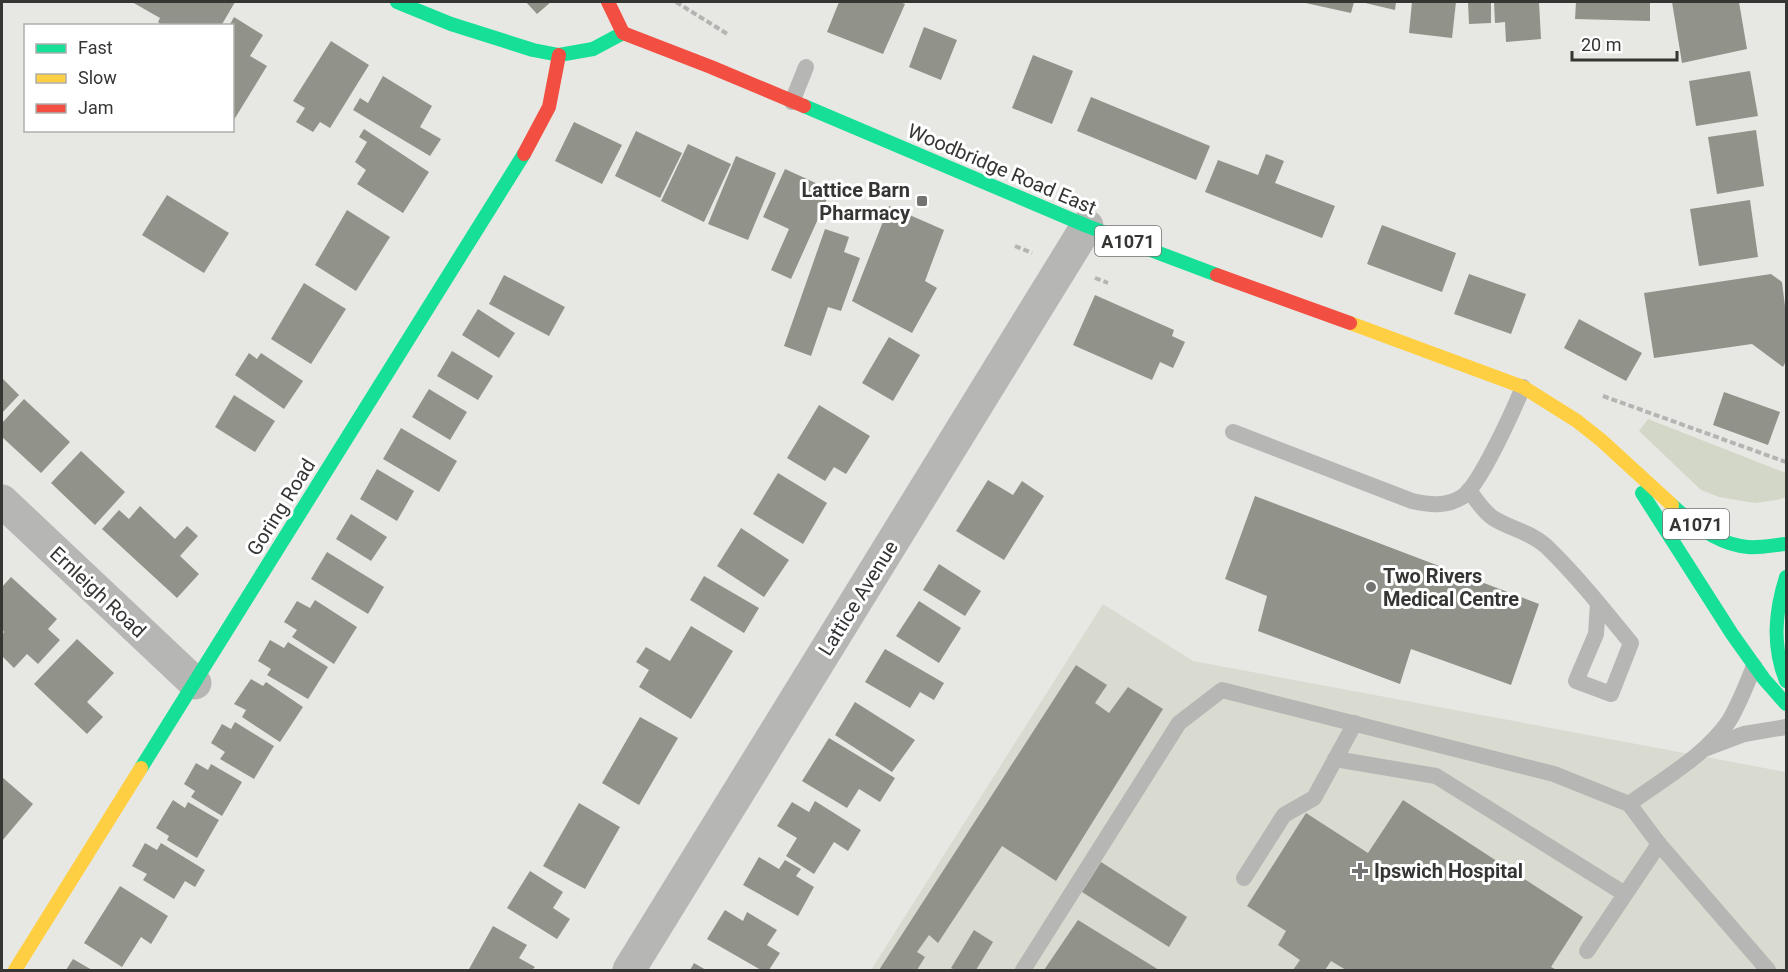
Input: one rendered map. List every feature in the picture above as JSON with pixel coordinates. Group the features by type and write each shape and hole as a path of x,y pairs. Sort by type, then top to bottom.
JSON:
{"main road":[{"path":"397,2 451,24 532,50 559,55 593,49 623,33 608,2"},
{"name":"Woodbridge Road East","path":"623,33 1087,226 1523,387 1577,421 1601,440 1683,516 1722,542 1749,547 1786,544"},
{"name":"Goring Road","path":"15,970 532,141 549,106 559,55"},
{"name":"Woodbridge Road East","path":"1623,461 1713,605 1763,679 1786,704"},
{"path":"1786,577 1779,597 1776,624 1777,650 1786,681"}],"street":[{"name":"Lattice Avenue","path":"629,970 1087,226"},
{"name":"Ernleigh Road","path":"2,501 195,682"}],"lane":[{"path":"792,102 806,67"},
{"path":"1233,432 1414,502 1440,505 1464,496 1469,490 1483,468 1523,387"},
{"path":"1469,490 1478,503 1495,519 1524,531 1545,546 1598,603 1631,643 1611,694 1576,681 1596,634 1598,603"},
{"path":"1704,750 1728,721 1754,666"},
{"path":"1023,970 1179,723 1222,690 1554,774 1629,804 1659,844 1768,970"},
{"path":"1244,878 1284,815 1314,798 1355,723"},
{"path":"1629,804 1704,750 1744,734 1786,727"},
{"path":"1335,759 1436,776 1625,894"},
{"path":"1587,951 1659,844"}],"shaded area":[{"name":"Ipswich Hospital","path":"1103,604 1193,661 1786,772 1786,970 871,970"}],"green space":[{"path":"1648,419 1786,473 1786,497 1755,503 1719,497 1701,490 1639,431"}],"building":[{"path":"132,2 235,2 222,24 161,24 158,22 160,18"},
{"path":"526,2 551,2 537,14"},
{"path":"839,2 900,2 905,4 883,54 827,32"},
{"path":"1301,2 1354,2 1351,13"},
{"path":"1361,2 1396,2 1395,10"},
{"path":"1412,2 1456,2 1452,38 1409,33"},
{"path":"1468,2 1491,2 1491,23 1469,24"},
{"path":"1494,2 1539,2 1541,39 1506,42 1505,22 1495,23"},
{"path":"1576,2 1650,2 1650,21 1575,19"},
{"path":"1672,2 1739,2 1747,49 1682,63"},
{"path":"234,17 263,35 250,56 267,66 234,120 234,24 230,24"},
{"path":"924,27 957,40 941,80 909,67"},
{"path":"331,41 369,65 330,128 320,122 313,132 296,122 305,108 293,101"},
{"path":"1033,55 1073,71 1052,124 1012,108"},
{"path":"1750,71 1758,116 1696,126 1689,81"},
{"path":"383,76 432,106 420,127 441,139 430,156 353,110 360,98 368,103"},
{"path":"1091,97 1210,146 1196,180 1077,131"},
{"path":"574,122 622,145 602,184 555,161"},
{"path":"364,129 429,172 403,213 357,184 366,170 355,162 367,142 359,137"},
{"path":"1756,130 1764,186 1717,194 1708,137"},
{"path":"636,131 682,153 660,198 615,176"},
{"path":"688,144 731,164 704,222 661,201"},
{"path":"1266,154 1284,161 1275,183 1335,206 1322,238 1205,192 1218,160 1258,175"},
{"path":"736,156 776,173 748,240 708,224"},
{"path":"785,169 831,190 791,279 771,270 789,229 763,217"},
{"path":"167,195 229,233 204,273 142,235"},
{"path":"1750,200 1758,257 1699,266 1690,209"},
{"path":"889,206 944,230 925,281 937,288 912,333 852,301"},
{"path":"347,210 390,237 356,291 315,265"},
{"path":"1382,225 1456,253 1442,292 1367,264"},
{"path":"825,229 849,237 844,252 860,258 841,311 828,307 811,356 784,346"},
{"path":"1469,274 1526,294 1511,334 1454,314"},
{"path":"1771,274 1782,282 1786,314 1786,361 1783,367 1752,344 1654,358 1644,293"},
{"path":"504,275 565,307 549,336 489,304"},
{"path":"304,283 346,309 311,364 271,339"},
{"path":"1095,295 1174,330 1172,336 1185,342 1173,368 1160,362 1152,380 1073,345"},
{"path":"478,309 515,333 499,358 462,335"},
{"path":"1579,319 1642,353 1626,381 1564,348"},
{"path":"889,337 920,355 893,401 862,383"},
{"path":"452,351 493,376 478,400 437,376"},
{"path":"249,353 257,359 261,353 303,381 284,409 235,375"},
{"path":"2,378 19,395 2,413"},
{"path":"429,389 467,412 450,440 412,417"},
{"path":"1724,392 1780,412 1768,445 1713,425"},
{"path":"234,395 275,421 255,452 215,427"},
{"path":"24,399 70,442 41,473 2,437 2,423"},
{"path":"819,405 870,436 846,474 834,467 825,481 787,458"},
{"path":"401,428 457,461 439,492 383,459"},
{"path":"81,451 125,492 95,525 51,483"},
{"path":"377,469 414,491 397,521 360,499"},
{"path":"778,473 827,503 803,544 753,514"},
{"path":"988,480 1013,495 1022,481 1044,496 1004,560 956,531"},
{"name":"Two Rivers Medical Centre","path":"1255,496 1539,604 1511,685 1411,649 1400,684 1258,631 1267,596 1225,579"},
{"path":"140,506 175,539 187,526 198,536 180,556 199,574 177,598 102,529 119,510 129,519"},
{"path":"351,514 387,537 371,561 336,539"},
{"path":"741,528 789,560 764,597 717,566"},
{"path":"327,552 384,587 368,614 311,579"},
{"path":"939,564 981,591 965,616 923,590"},
{"path":"704,576 759,608 744,633 690,600"},
{"path":"11,577 57,619 48,629 60,640 38,664 27,654 14,668 2,656 4,632 2,629 2,587"},
{"path":"315,600 357,627 334,664 292,637 297,630 284,622 297,601 310,608"},
{"path":"919,601 961,628 939,663 896,636"},
{"path":"691,626 733,651 691,719 639,687 649,670 636,662 646,647 670,661"},
{"path":"77,639 114,673 87,702 103,717 87,734 34,684"},
{"path":"270,640 284,648 288,642 328,667 308,699 267,675 271,669 258,661"},
{"path":"885,649 944,683 934,700 920,692 910,708 865,682"},
{"path":"1076,665 1107,685 1095,703 1109,713 1128,687 1163,709 1056,881 1002,846 938,943 929,935 917,952 925,957 917,970 879,970"},
{"path":"251,679 263,686 266,682 303,707 280,742 242,717 246,710 234,704"},
{"path":"855,702 915,740 892,772 835,735"},
{"path":"640,717 678,738 639,805 602,783"},
{"path":"235,722 274,746 254,779 220,759 225,752 211,743 222,724 231,729"},
{"path":"829,738 895,778 880,802 859,789 847,808 802,781"},
{"path":"196,763 208,770 211,764 242,782 222,816 191,797 195,791 184,784"},
{"path":"2,777 33,804 2,841"},
{"path":"173,800 185,808 188,802 219,820 197,858 167,840 169,836 156,828"},
{"path":"1403,800 1583,917 1551,967 1557,970 1346,970 1331,961 1325,970 1293,970 1300,960 1278,945 1286,931 1247,906 1306,813 1368,853"},
{"path":"815,801 861,830 848,851 834,842 814,874 786,856 797,838 777,826 792,802 809,812"},
{"path":"579,803 620,827 585,889 543,866"},
{"path":"145,843 157,850 161,843 205,870 195,887 185,881 174,899 143,880 147,874 132,866"},
{"path":"759,857 779,869 785,860 801,869 796,876 814,887 798,916 743,885"},
{"path":"1101,862 1187,917 1169,947 1082,892"},
{"path":"530,871 563,892 553,908 570,919 557,939 507,908"},
{"path":"120,886 168,916 151,944 141,937 122,967 84,943"},
{"path":"725,910 743,921 747,912 777,930 767,945 780,953 769,970 761,970 707,939"},
{"path":"1078,920 1159,970 1044,970"},
{"path":"493,926 527,945 519,958 535,967 532,970 469,969"},
{"path":"974,930 993,942 976,970 951,968"},
{"path":"73,959 92,970 66,970"},
{"path":"694,963 706,970 690,970"}],"traffic: fast":[{"path":"397,2 451,24 533,50 559,55 593,49 623,33"},
{"path":"804,106 1087,226 1217,275"},
{"path":"141,768 524,154"},
{"path":"1642,493 1732,634 1764,679 1786,704"},
{"path":"1672,505 1698,527 1727,542 1753,547 1786,544"},
{"path":"1786,577 1777,616 1777,642 1786,681"}],"traffic: slow":[{"path":"1350,323 1523,387 1577,421 1601,440 1672,505"},
{"path":"15,970 141,768"}],"traffic: jam":[{"path":"608,2 623,33 804,106"},
{"path":"524,154 549,107 559,55"},
{"path":"1217,275 1350,323"}],"place":[{"name":"Lattice Barn Pharmacy","path":"922,201"},
{"name":"Two Rivers Medical Centre","path":"1371,587"},
{"name":"Ipswich Hospital","path":"1360,871"}]}
